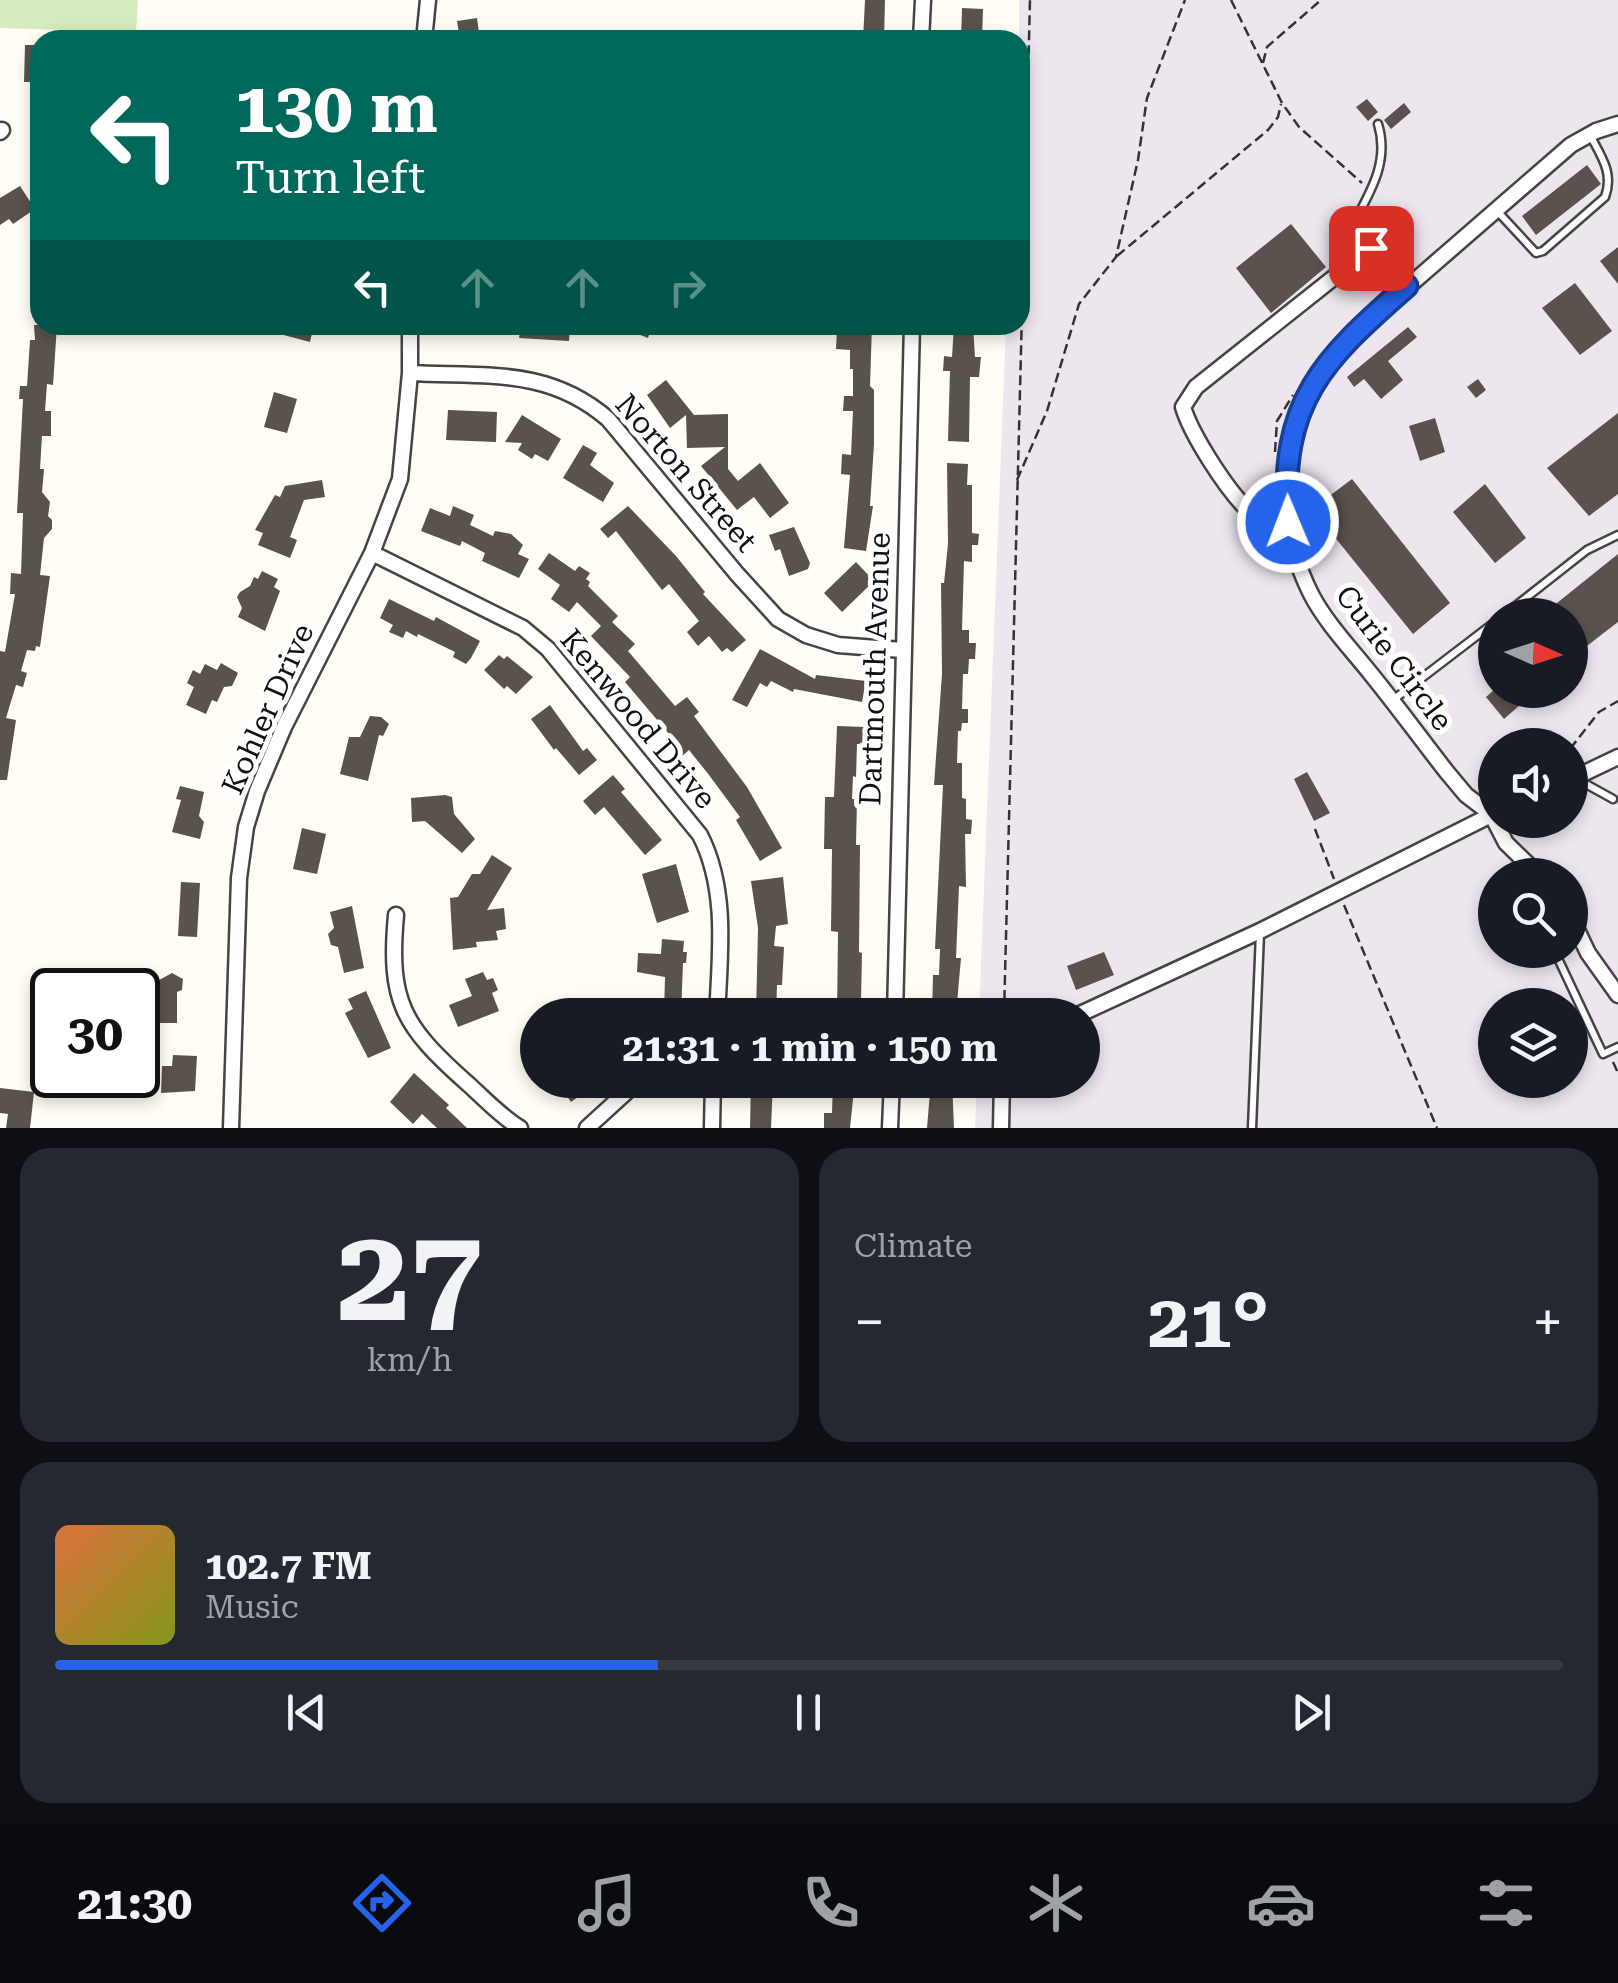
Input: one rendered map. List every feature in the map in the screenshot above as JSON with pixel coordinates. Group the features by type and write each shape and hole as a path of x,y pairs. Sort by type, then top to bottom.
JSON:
{"street":[{"path":"425,30 428,0"},
{"path":"922,30 923,0"},
{"name":"Curie Circle","path":"1478,803 1446,772 1312,596 1288,522 1285,483 1290,444 1306,398 1343,343 1571,145 1618,124"},
{"path":"1296,549 1245,507 1188,426 1183,406 1220,367 1371,248 1407,286"},
{"name":"Kohler Drive","path":"230,1128 238,891 246,828 257,790 284,727 372,554 400,479 410,335"},
{"name":"Dartmouth Avenue","path":"895,998 912,335"},
{"name":"Norton Street","path":"410,373 534,380 587,400 778,618 806,636 838,645 902,650"},
{"name":"Kenwood Drive","path":"372,554 522,628 548,649 700,835 713,860 720,888 717,998"},
{"path":"1588,771 1618,757"},
{"path":"1100,1005 1260,932 1478,821"},
{"name":"Curie Circle","path":"1504,838 1521,858"},
{"path":"396,914 392,956 395,984 409,1022 446,1064 520,1128"},
{"path":"1588,953 1618,995"},
{"path":"587,1128 620,1098"},
{"path":"712,1128 713,1098"},
{"path":"890,1128 891,1098"},
{"path":"1000,1128 1001,1098"}],"lane":[{"path":"1352,228 1378,178 1384,143 1378,124"},
{"path":"1495,208 1528,248 1536,253 1543,251 1604,197 1608,188 1607,168 1590,134"},
{"path":"1526,598 1588,550 1618,534"},
{"path":"1392,700 1478,635"},
{"path":"1588,787 1613,799"},
{"path":"1252,1128 1260,932"},
{"path":"1562,968 1603,1054 1618,1047"}],"path":[{"path":"1029,30 1030,0"},
{"path":"1116,257 1138,160 1146,98 1185,0"},
{"path":"1231,0 1282,103 1299,127 1370,192"},
{"path":"1262,64 1266,47 1321,0"},
{"path":"1016,483 1048,410 1079,304 1116,257 1268,130 1282,103"},
{"path":"1004,998 1020,335"},
{"path":"1275,454 1277,420 1295,391"},
{"path":"1587,728 1599,712 1618,701"},
{"path":"1315,828 1437,1128"}],"shaded area":[{"path":"1019,0 1618,0 1618,1128 975,1128 976,1098 1100,1098 1100,998 980,998 1006,335 1030,335 1030,30 1019,30"}],"green space":[{"path":"0,0 138,0 136,30 0,28"}],"building":[{"path":"865,0 885,0 884,30 864,30"},
{"path":"962,8 983,9 982,30 961,30"},
{"path":"477,18 479,30 458,30 457,21"},
{"path":"25,45 30,45 30,82 24,82"},
{"path":"1367,99 1378,112 1368,121 1356,107"},
{"path":"1404,103 1411,112 1391,129 1384,120"},
{"path":"1587,165 1601,184 1536,235 1522,216"},
{"path":"20,186 30,201 30,212 13,224 9,219 0,225 0,198"},
{"path":"1291,224 1326,267 1271,313 1236,268"},
{"path":"1618,247 1618,284 1600,261"},
{"path":"1575,283 1612,331 1580,355 1542,308"},
{"path":"1408,327 1417,337 1388,361 1403,380 1381,399 1364,379 1354,387 1347,377"},
{"path":"35,335 56,335 53,385 47,384 45,411 51,411 51,436 42,436 40,469 44,469 42,492 50,502 48,516 52,529 44,538 40,575 50,576 40,647 27,650 21,671 27,673 23,687 16,685 6,718 16,720 7,780 0,780 0,651 5,652 15,594 10,594 11,573 21,574 23,513 17,513 23,399 19,399 20,386 27,386 30,340 35,340"},
{"path":"284,335 312,335 310,342"},
{"path":"519,335 569,335 569,341 519,338"},
{"path":"837,335 872,335 873,506 866,551 844,548 850,475 841,474 842,454 851,455 853,411 843,411 844,396 853,396 853,369 850,350 836,349"},
{"path":"953,335 974,335 975,357 981,357 979,377 970,377 969,442 948,441 950,371 943,371 944,356 952,357"},
{"path":"1478,379 1486,390 1476,398 1467,387"},
{"path":"666,380 694,415 728,414 728,469 738,481 760,463 789,503 770,518 754,497 737,510 701,466 725,447 687,448 686,415 670,428 647,395"},
{"path":"274,392 297,399 287,433 264,427"},
{"path":"448,410 497,412 496,442 446,440"},
{"path":"1618,413 1618,494 1589,516 1547,468"},
{"path":"522,415 561,439 548,461 535,454 532,459 518,450 522,443 505,442"},
{"path":"1435,418 1445,452 1420,461 1409,426"},
{"path":"583,445 597,453 590,465 614,483 603,502 563,478"},
{"path":"947,463 968,464 972,533 979,534 978,545 972,545 972,562 964,561 962,630 969,630 969,643 976,643 975,659 969,659 968,674 963,674 962,709 968,709 968,723 962,723 958,731 957,763 962,763 966,819 972,820 971,834 965,834 966,887 959,886 957,998 932,998 940,949 935,949 943,785 934,785 942,674 941,583 948,544"},
{"path":"1352,479 1450,603 1413,634 1312,509"},
{"path":"322,480 325,497 304,500 290,537 297,540 290,558 258,545 263,533 255,530 275,495 280,497 285,486"},
{"path":"1485,484 1526,538 1495,563 1453,512"},
{"path":"453,506 474,515 470,525 493,536 495,531 511,534 523,545 518,554 529,559 519,578 482,561 485,553 462,541 460,546 421,531 430,508 450,516"},
{"path":"628,506 746,640 732,652 727,648 722,652 709,636 698,646 687,632 699,621 669,584 662,590 616,531 608,538 600,529"},
{"path":"794,527 810,563 808,569 789,576 780,549 775,551 769,535"},
{"path":"549,553 575,571 579,566 590,573 586,579 590,582 588,586 618,616 612,622 635,644 628,651 675,706 687,697 699,712 694,716 747,787 782,848 760,861 736,820 740,817 709,775 689,750 680,758 670,746 675,741 625,682 630,677 591,636 601,626 577,602 569,612 551,599 560,585 538,569"},
{"path":"1618,554 1618,622 1588,645 1588,598 1563,598"},
{"path":"856,562 874,581 842,612 824,593"},
{"path":"262,571 278,579 274,587 280,591 265,631 238,617 242,608 237,597"},
{"path":"389,599 434,621 436,617 480,641 471,658 466,664 453,657 455,652 418,634 417,637 406,631 403,638 389,632 393,625 380,618"},
{"path":"760,649 815,679 816,675 866,681 862,702 794,689 793,692 771,681 767,687 760,683 747,707 732,700"},
{"path":"499,655 504,659 507,656 533,677 516,694 507,686 504,689 484,670"},
{"path":"221,663 238,673 232,686 224,687 206,714 186,705 194,687 187,683 193,670 200,674 205,664 217,670"},
{"path":"550,705 583,751 587,748 597,760 579,775 531,719"},
{"path":"1495,708 1517,708 1504,719"},
{"path":"370,716 381,717 389,724 383,736 379,735 368,781 340,774 349,737 360,737"},
{"path":"837,726 865,727 865,744 857,744 852,799 857,799 856,845 860,845 861,998 837,998 838,932 831,931 832,849 824,849 825,797 834,797"},
{"path":"1307,772 1330,813 1314,821 1294,779"},
{"path":"613,775 625,789 621,792 662,840 645,855 604,807 595,815 583,801"},
{"path":"180,786 204,792 200,839 172,832 181,800 176,799"},
{"path":"452,797 454,814 475,839 462,853 425,821 412,822 411,798"},
{"path":"302,828 326,834 317,874 293,869"},
{"path":"492,855 512,868 487,910 504,908 506,929 496,931 498,940 453,950 450,898 458,897 472,874 480,874"},
{"path":"676,864 689,912 657,923 642,874"},
{"path":"783,877 788,924 776,926 774,946 784,947 782,985 777,985 777,998 756,998 758,928 751,881"},
{"path":"181,882 200,883 197,937 178,936"},
{"path":"352,906 364,968 344,973 338,947 331,945 328,934 334,928 330,912"},
{"path":"662,939 684,941 683,952 687,952 682,998 664,998 665,977 637,972 638,953 661,954"},
{"path":"1104,952 1114,975 1076,990 1067,966"},
{"path":"483,972 487,980 493,978 498,990 492,993 499,1011 458,1027 449,1005 472,996 465,979"},
{"path":"172,973 183,979 182,990 177,992 177,1023 160,1023 160,980"},
{"path":"366,991 391,1048 368,1058 345,1013 353,1009 348,999"},
{"path":"173,1055 197,1056 195,1091 161,1093 162,1066 172,1066"},
{"path":"414,1073 467,1128 437,1128 422,1114 413,1124 390,1102"},
{"path":"0,1088 30,1092 33,1098 30,1128 6,1128 8,1114 0,1113"},
{"path":"751,1098 772,1098 771,1128 750,1128"},
{"path":"832,1098 853,1098 850,1128 824,1128 824,1113 832,1113"},
{"path":"930,1098 953,1098 954,1128 927,1128"}],"route":[{"path":"1288,522 1285,483 1290,444 1306,398 1343,343 1407,286 1371,248"}]}
